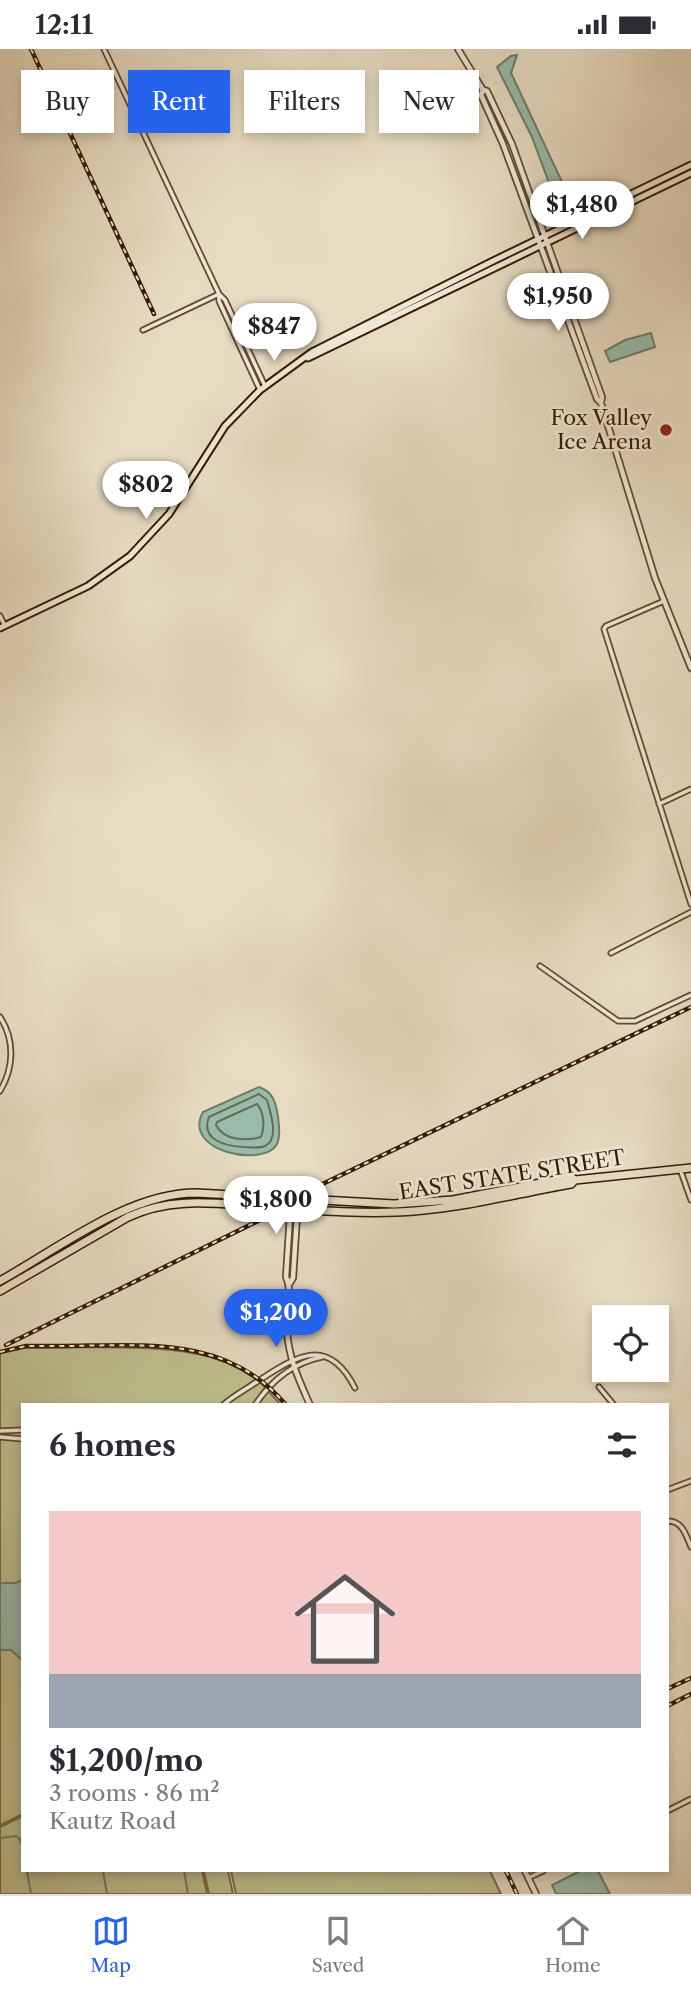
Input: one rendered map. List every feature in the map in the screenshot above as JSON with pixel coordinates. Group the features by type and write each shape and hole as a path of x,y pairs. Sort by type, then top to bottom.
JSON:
{"main road":[{"path":"2,627 88,586 138,548 169,513 219,434 263,388 317,350 691,165"},
{"path":"305,359 314,357 691,173"},
{"name":"EAST STATE STREET","path":"294,1204 372,1213 420,1211 571,1184 575,1180 691,1168"},
{"path":"0,1281 118,1213 148,1200 188,1193 294,1204"},
{"path":"0,1291 121,1221 155,1206 197,1202 294,1204"}],"street":[{"path":"104,49 219,294 225,300 263,388"},
{"path":"458,49 483,90 487,91 504,127 602,397 601,403"},
{"path":"483,90 481,95 500,135 597,399 601,403 664,601 691,668"},
{"path":"143,330 219,294"},
{"path":"664,601 604,629 691,904"},
{"path":"0,616 2,627"},
{"path":"659,804 691,789"},
{"path":"611,953 691,912"},
{"path":"540,966 618,1021 635,1021 691,995"},
{"path":"0,1017 12,1049 9,1072 0,1091"},
{"path":"680,1169 691,1200"},
{"path":"296,1184 293,1277 289,1284 287,1330 292,1365 309,1403"},
{"path":"256,1403 265,1390 292,1365 309,1356 325,1356 341,1365 355,1388"},
{"path":"225,1403 277,1367 292,1365"},
{"path":"257,1382 265,1390"},
{"path":"599,1387 612,1403"},
{"path":"0,1434 21,1430"},
{"path":"0,1434 21,1439"},
{"path":"669,1489 691,1481"},
{"path":"669,1521 680,1525 691,1547"},
{"path":"669,1810 691,1800"},
{"path":"525,1872 536,1894"},
{"path":"528,1878 541,1872"}],"shaded area":[{"path":"112,1347 177,1351 207,1356 233,1365 255,1378 279,1403 21,1403 21,1815 0,1825 0,1353 24,1348"},
{"path":"21,1817 21,1872 202,1872 207,1894 0,1894 0,1827"},
{"path":"204,1872 228,1872 233,1894 209,1894"},
{"path":"231,1872 490,1872 501,1894 236,1894"}],"water":[{"path":"517,55 511,73 562,182 562,187 552,191 532,137 497,67 511,56"},
{"path":"651,333 655,347 610,362 605,351 625,340"},
{"path":"259,1087 271,1095 275,1102 279,1127 277,1144 269,1151 257,1155 243,1155 214,1146 204,1137 199,1126 203,1112"},
{"path":"21,1581 21,1659 11,1650 0,1650 0,1583"},
{"path":"578,1872 599,1872 610,1894 556,1894 552,1885"}],"waterway":[{"path":"0,1838 16,1836 21,1843"},
{"path":"27,1872 31,1894"},
{"path":"103,1872 107,1894"},
{"path":"184,1872 188,1894"}],"railway":[{"path":"31,49 154,314"},
{"path":"310,1190 691,1007"},
{"path":"6,1345 270,1215"},
{"path":"0,1352 26,1346 176,1348 206,1354 235,1365 262,1381 284,1403"},
{"path":"669,1688 691,1678"},
{"path":"669,1705 691,1694"},
{"path":"506,1872 517,1894"}],"place":[{"name":"Fox Valley Ice Arena","path":"666,430"}]}
